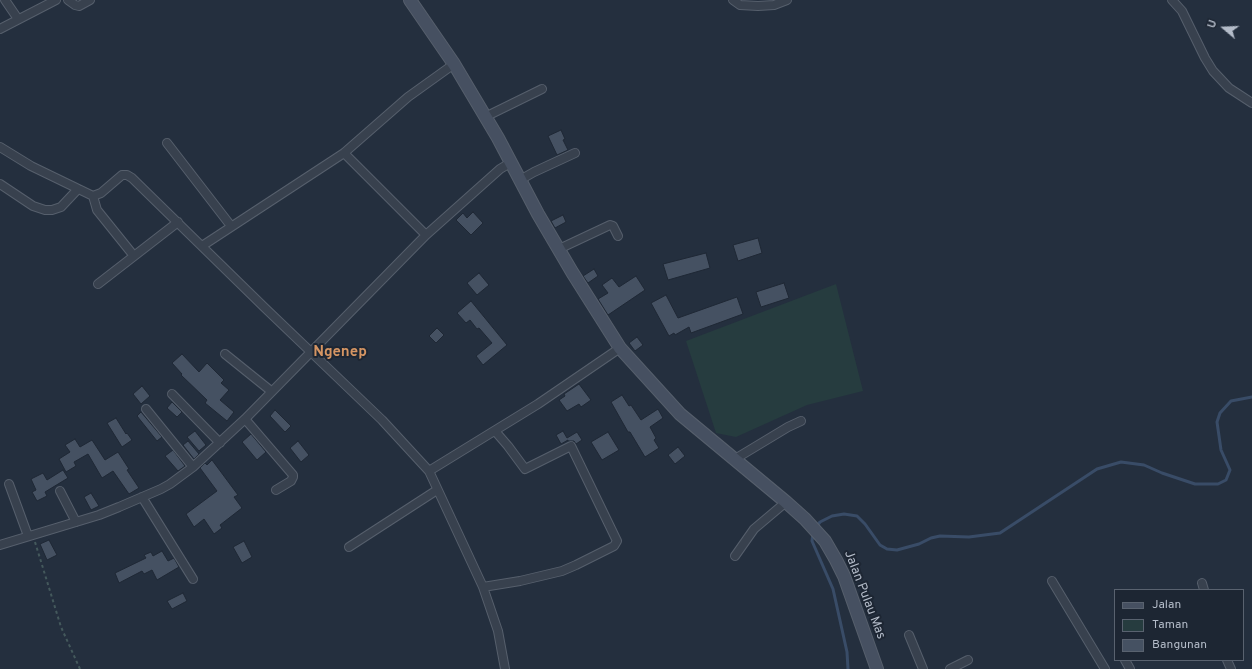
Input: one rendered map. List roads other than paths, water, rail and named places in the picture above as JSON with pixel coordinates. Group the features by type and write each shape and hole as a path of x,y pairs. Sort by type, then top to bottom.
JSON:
{"street":[{"path":"6,0 18,19"},
{"path":"0,28 56,0"},
{"path":"68,0 79,6 90,0"},
{"name":"Jalan Pulau Mas","path":"410,0 454,64 572,272 620,348 680,414 786,502 819,534 841,569 877,669"},
{"path":"733,0 740,5 758,6 774,5 787,0"},
{"path":"1172,0 1182,11 1213,71 1229,88 1252,103"},
{"path":"202,246 344,153 408,97 454,64"},
{"path":"485,117 542,89"},
{"path":"167,142 231,226"},
{"path":"0,147 31,166 93,196 101,193 122,175 127,175 132,178 310,352 382,420 428,471 483,587 498,631 505,669"},
{"path":"344,153 426,235"},
{"path":"520,180 575,153"},
{"path":"0,545 106,512 170,484 193,467 245,419 426,235 500,169 510,163"},
{"path":"0,184 33,206 45,210 52,210 61,207 78,189"},
{"path":"93,196 97,210 134,256"},
{"path":"98,284 178,222"},
{"path":"559,249 610,224 613,226 618,236"},
{"path":"428,471 538,404 620,348"},
{"path":"224,354 271,391"},
{"path":"172,394 220,443"},
{"path":"146,409 193,467"},
{"path":"245,419 293,475 291,481 276,490"},
{"path":"735,460 788,427 801,421"},
{"path":"483,587 520,581 562,571 614,546 617,541 571,446 525,469 495,431"},
{"path":"9,484 30,535"},
{"path":"349,547 437,490"},
{"path":"60,491 76,522"},
{"path":"142,497 194,579"},
{"path":"735,556 754,529 786,502"},
{"path":"1052,581 1105,669"},
{"path":"909,635 923,669"},
{"path":"950,669 968,660"}],"waterway":[{"path":"817,526 820,522 832,516 844,514 857,516 865,524 880,545 887,549 897,550 940,536 969,537 1000,533 1097,469 1121,462 1144,465 1162,473 1195,484 1218,484 1226,480 1230,470 1221,450 1217,422 1220,413 1231,401 1252,397"},
{"path":"813,533 812,541 833,589 847,652 848,669"}],"district":[{"name":"Ngenep","path":"340,353"}]}
